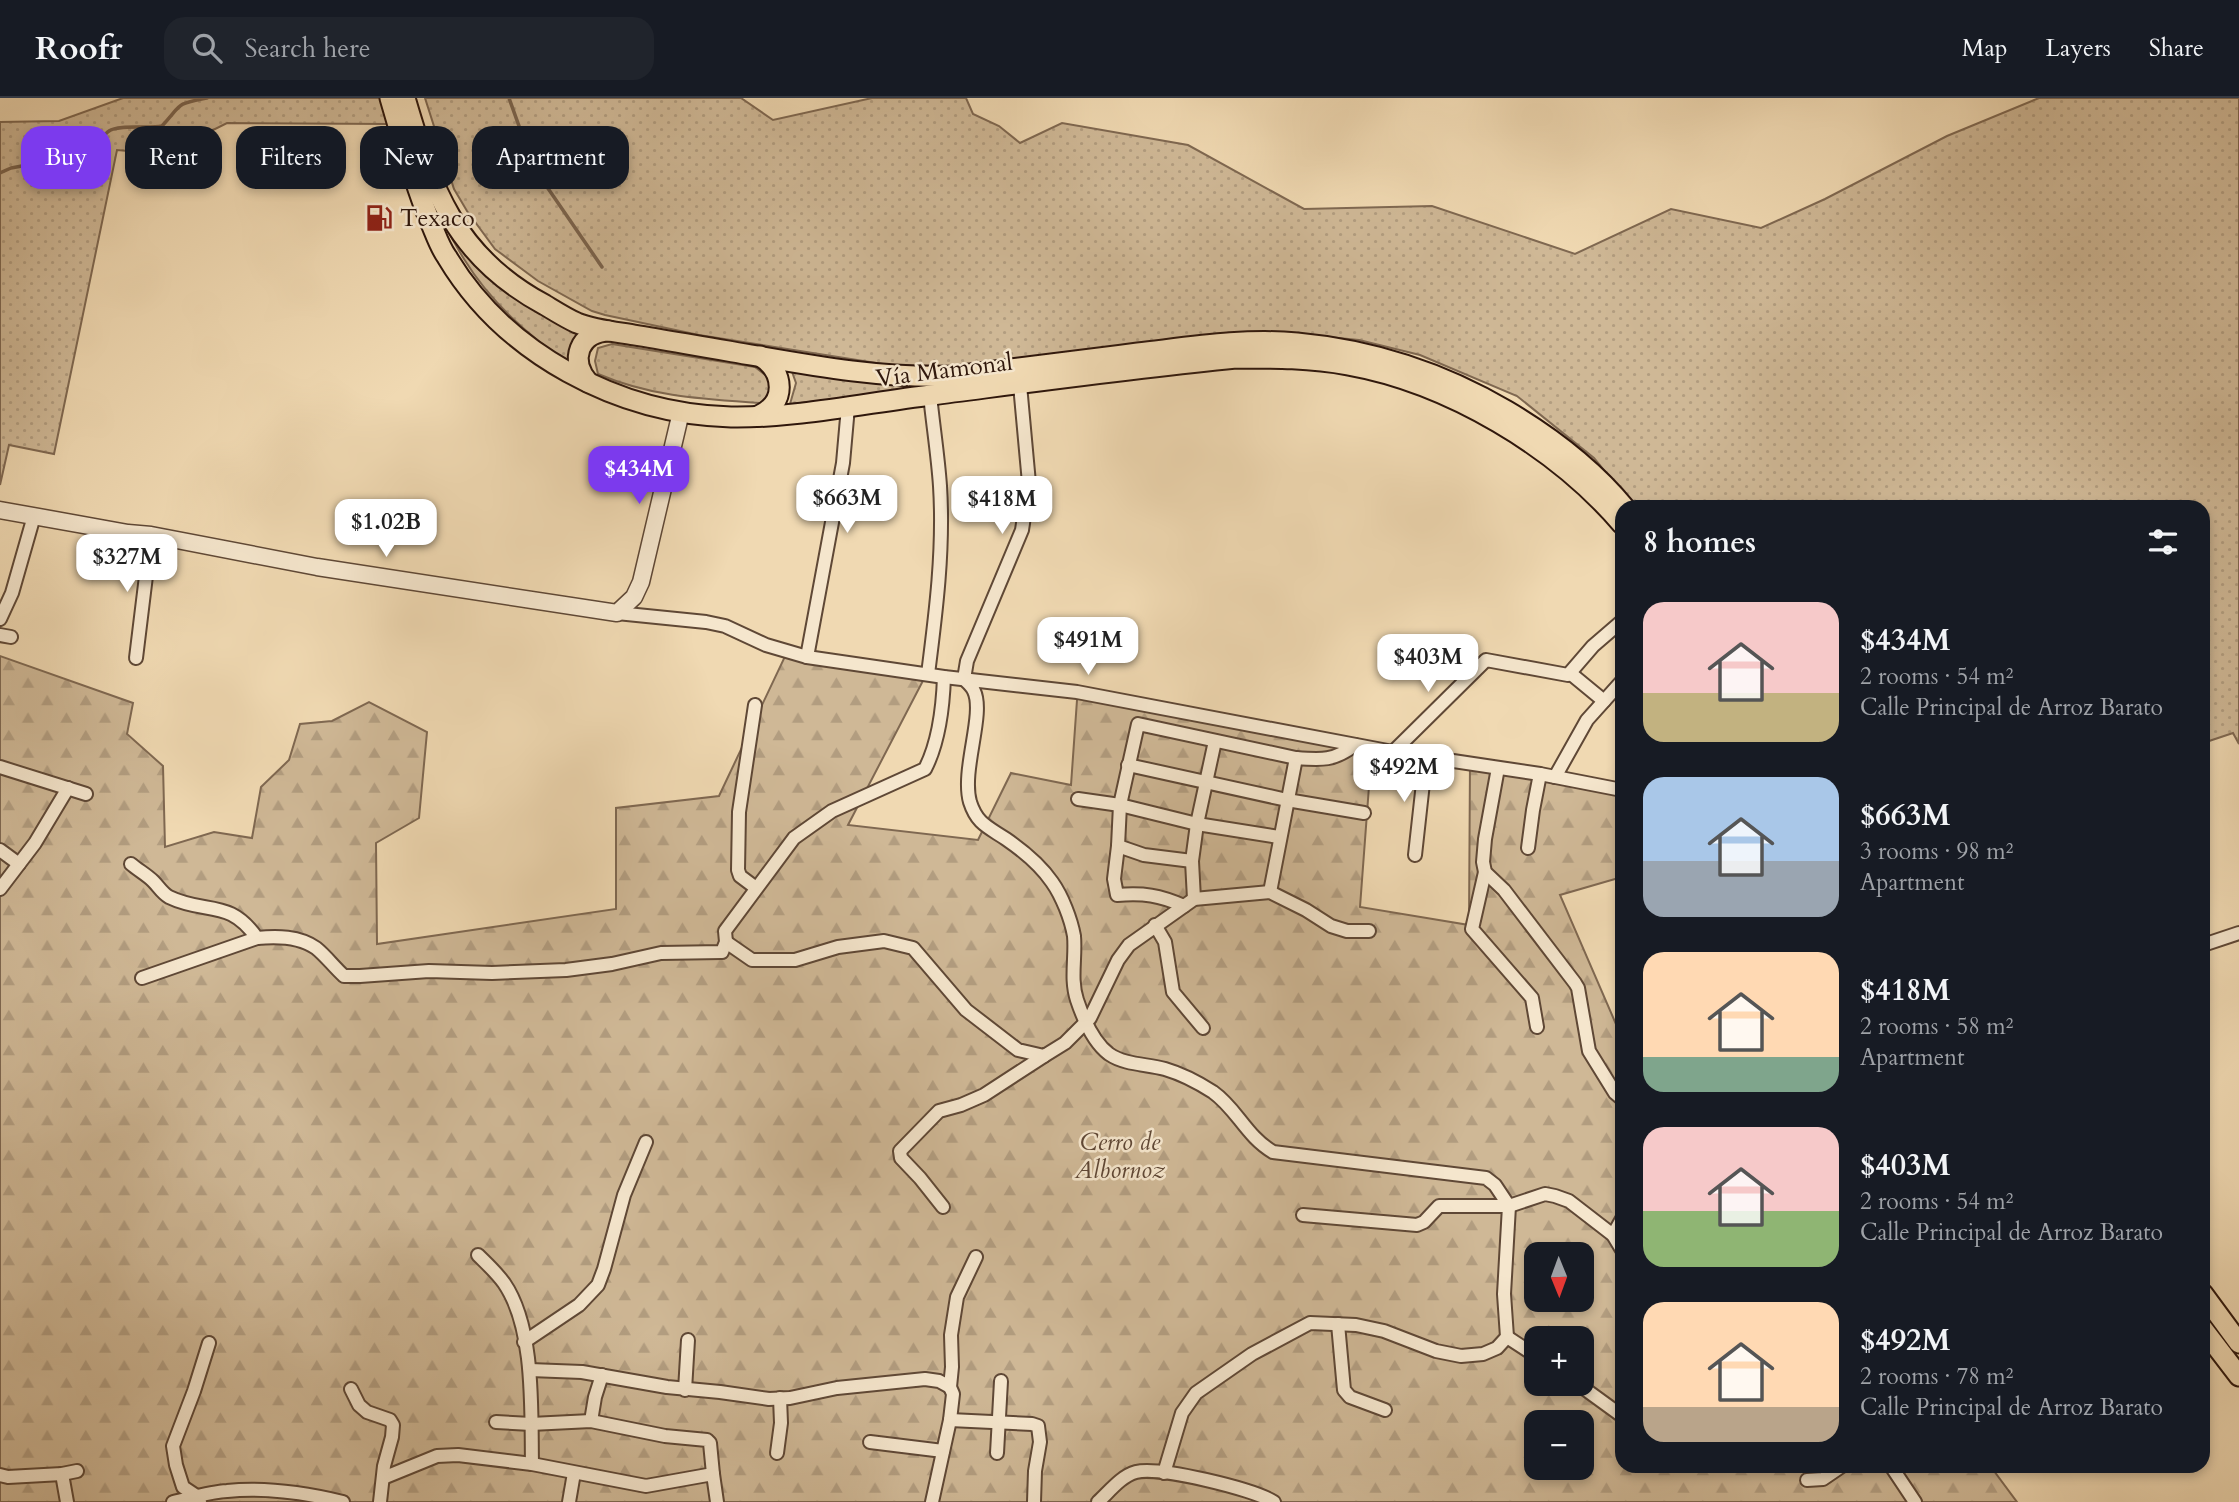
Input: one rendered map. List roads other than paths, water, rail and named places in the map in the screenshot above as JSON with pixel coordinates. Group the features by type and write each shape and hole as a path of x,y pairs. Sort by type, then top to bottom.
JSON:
{"main road":[{"name":"Vía Mamonal","path":"390,98 417,189 446,256 461,279 495,319 544,358 588,382 639,402 706,415 757,416 1236,358 1279,358 1350,365 1418,385 1454,400 1510,430 1581,482 1615,517"},
{"name":"Vía Mamonal","path":"405,98 426,167 460,235 502,278 531,298 578,323 760,356 864,372 922,377 954,376 1237,343 1297,343 1355,351 1425,370 1503,408 1559,444 1593,473 1618,500"},
{"path":"588,382 578,366 580,348 593,334 612,331"},
{"path":"757,416 772,407 779,392 773,367 760,356"},
{"path":"2210,1304 2239,1343"},
{"path":"2210,1338 2239,1376"}],"street":[{"path":"1020,385 1028,482 1027,507 1022,530 967,661 964,679 974,691 977,703 968,777 969,796 972,808 988,829 1006,839 1045,872 1062,899 1074,936 1075,997 1099,1045 1110,1054 1142,1066 1164,1069 1184,1076 1211,1091 1225,1101 1252,1137 1273,1152 1486,1178 1495,1185 1509,1206 1504,1294 1507,1337 1497,1348 1483,1354 1461,1356 1436,1351 1384,1331 1311,1323 1243,1360 1196,1393 1177,1425 1164,1473"},
{"path":"928,674 939,581 940,510 930,395"},
{"path":"807,657 843,463 848,407"},
{"path":"617,613 634,597 641,582 681,412"},
{"path":"0,510 151,535 317,567 617,613 706,622 725,626 766,645 807,657 944,677 1077,692 1393,752 1540,774 1615,789"},
{"path":"0,619 12,593 34,516"},
{"path":"136,658 151,535"},
{"path":"1393,752 1486,660 1562,675 1570,673 1593,646 1615,627"},
{"path":"1570,673 1604,701"},
{"path":"142,978 257,938 275,936 301,941 316,948 344,975 360,976 429,971 492,973 566,970 612,964 661,953 722,952 726,943 725,931 794,838 832,811 925,769 943,700 944,677"},
{"path":"1555,777 1587,720 1615,689"},
{"path":"755,705 739,812 738,870 740,876 756,888"},
{"path":"1355,745 1334,758 1296,758 1138,724 1120,805 1114,879 1117,895 1162,896 1189,902 1270,892 1331,926 1347,931 1368,931"},
{"path":"1189,902 1197,824 1214,741"},
{"path":"1415,855 1426,756"},
{"path":"1270,892 1296,758"},
{"path":"1128,765 1287,800 1364,813"},
{"path":"0,767 86,794"},
{"path":"1498,768 1485,839 1485,872 1472,929 1532,998 1537,1027"},
{"path":"1528,848 1540,774"},
{"path":"0,889 35,844 68,788"},
{"path":"1078,799 1120,805 1197,824 1279,837"},
{"path":"1118,846 1144,855 1192,861"},
{"path":"0,850 19,864"},
{"path":"131,864 152,880 165,895 236,915 249,926 257,938"},
{"path":"1485,872 1504,890 1578,988 1589,1051 1615,1093"},
{"path":"943,1208 901,1158 900,1151 939,1111 984,1095 1065,1043 1086,1023 1118,960 1129,945 1189,902"},
{"path":"1155,925 1165,942 1173,992 1203,1028"},
{"path":"2210,943 2239,933"},
{"path":"726,943 752,960 795,960 838,947 884,941 913,948 966,1010 1018,1050 1044,1056"},
{"path":"524,1342 579,1306 598,1284 624,1195 646,1142"},
{"path":"1303,1215 1417,1225 1424,1222 1439,1206 1509,1206 1545,1194 1569,1201 1615,1238"},
{"path":"1613,1235 1615,1231"},
{"path":"478,1255 505,1284 516,1309 530,1370 532,1464"},
{"path":"932,1502 950,1420 953,1394 950,1387 951,1335 957,1297 976,1257"},
{"path":"1338,1324 1343,1390 1350,1397 1385,1410"},
{"path":"1507,1337 1524,1348"},
{"path":"685,1390 688,1340"},
{"path":"198,1499 183,1487 173,1446 209,1343"},
{"path":"530,1370 582,1372 685,1390 780,1398 837,1388 925,1379 939,1381 950,1387"},
{"path":"591,1421 601,1375"},
{"path":"998,1453 1002,1381"},
{"path":"351,1389 359,1405 367,1412 390,1420 393,1425 380,1502"},
{"path":"1594,1396 1615,1411"},
{"path":"777,1453 781,1430 780,1398"},
{"path":"950,1420 1038,1426 1040,1442 1034,1502"},
{"path":"496,1422 531,1424 591,1421 665,1436 709,1441 716,1502"},
{"path":"870,1442 943,1451"},
{"path":"383,1478 437,1456 458,1455 532,1464 646,1486 713,1474"},
{"path":"0,1475 8,1477 77,1471"},
{"path":"1098,1502 1134,1472 1164,1473 1228,1485 1274,1502"},
{"path":"569,1502 574,1473"},
{"path":"1807,1480 1823,1479 1832,1473"},
{"path":"1896,1473 1915,1502"},
{"path":"62,1474 67,1502"},
{"path":"173,1502 198,1499 225,1491 253,1489 318,1496 343,1502"}],"waterway":[{"path":"0,173 93,147 114,129 162,126 180,106 207,98"},
{"path":"509,98 534,168 602,267"}],"place":[{"name":"Texaco","path":"379,218"}],"park label":[{"name":"Cerro de Albornoz","path":"1120,1156"}]}
